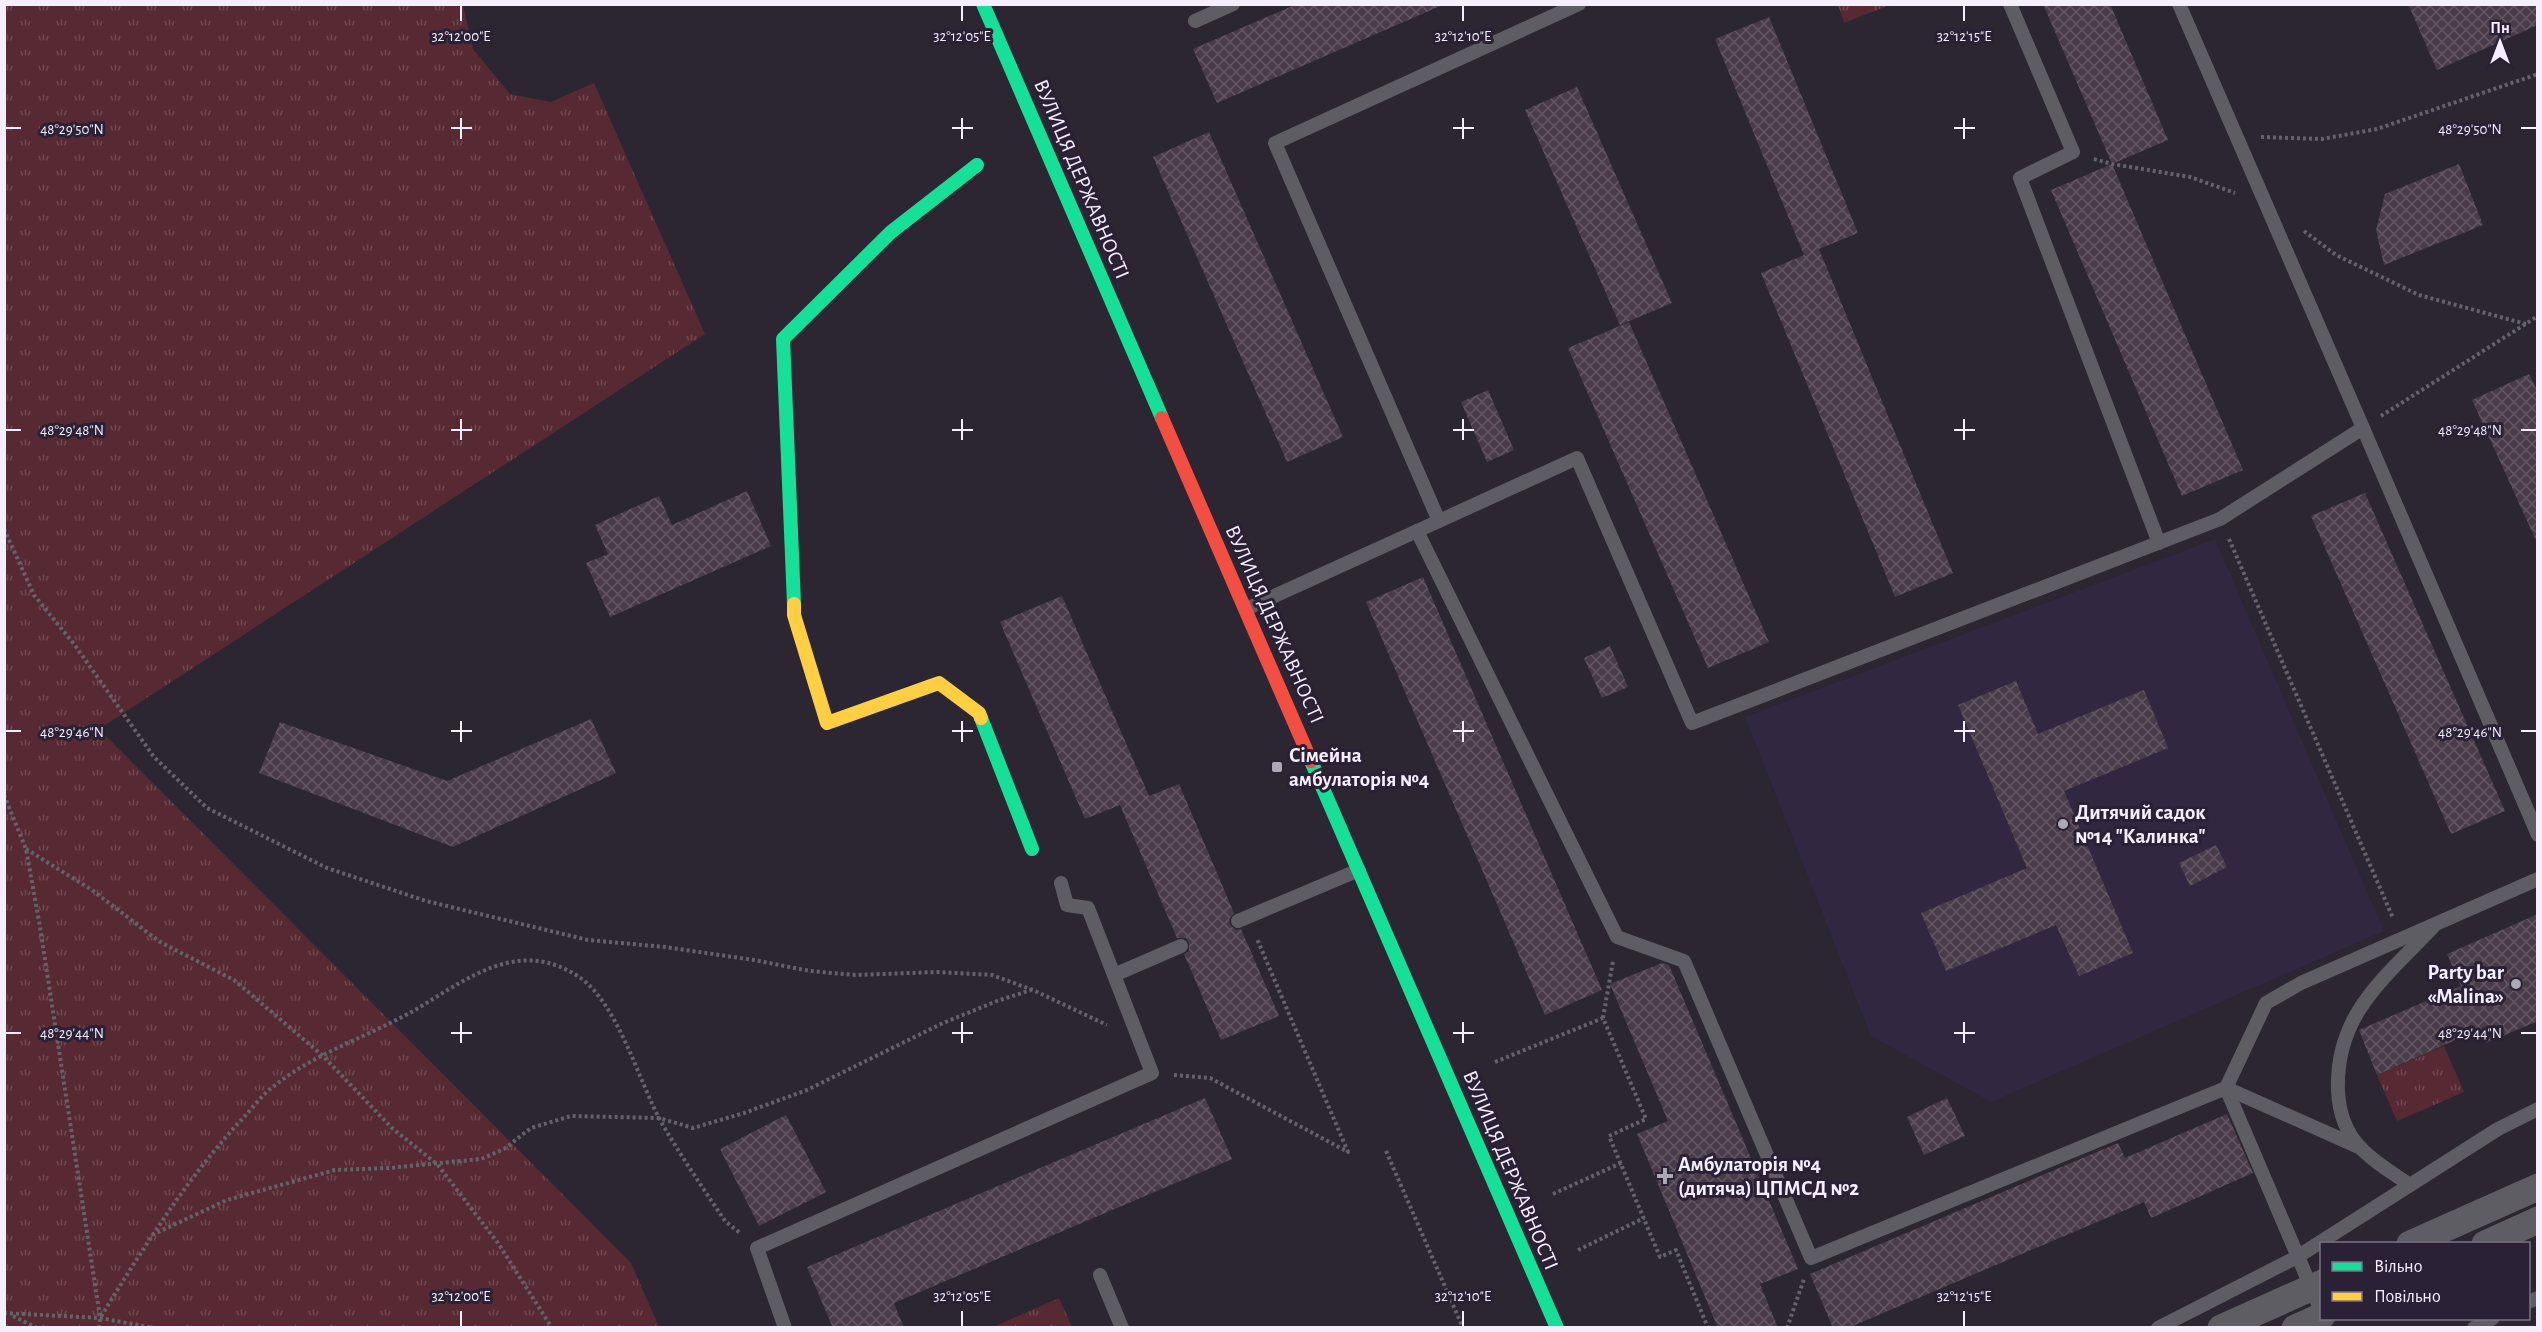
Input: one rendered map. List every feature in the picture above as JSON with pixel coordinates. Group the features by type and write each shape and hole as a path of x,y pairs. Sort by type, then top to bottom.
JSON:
{"street":[{"name":"ВУЛИЦЯ ДЕРЖАВНОСТІ","path":"983,4 1557,1328"},
{"path":"977,165 891,232 783,339 794,615 827,723 939,683 979,713 1032,849"},
{"path":"2414,1242 2538,1187"},
{"path":"2489,1242 2538,1220"},
{"path":"2221,1328 2316,1285"},
{"path":"2295,1328 2320,1317"}],"lane":[{"path":"1195,21 1233,4"},
{"path":"1439,521 1275,143 1579,4"},
{"path":"2010,4 2073,152 2020,178 2159,543"},
{"path":"2179,4 2538,835"},
{"path":"1246,609 1577,458 1692,723 2220,519 2363,428"},
{"path":"1417,531 1617,937 1684,961 1812,1258 2226,1089 2266,1003 2301,983 2538,879"},
{"path":"1243,919 1359,870"},
{"path":"785,1328 757,1248 1152,1073 1088,908 1067,904 1061,883"},
{"path":"2362,1148 2339,1112 2337,1066 2348,1027 2366,997 2439,921"},
{"path":"1114,975 1181,946"},
{"path":"2226,1089 2362,1148 2410,1185"},
{"path":"2226,1089 2297,1257 2316,1285 2320,1306"},
{"path":"2321,1242 2498,1129 2538,1109"},
{"path":"2158,1328 2297,1257 2320,1242"},
{"path":"1100,1275 1122,1328"},
{"path":"2474,1328 2489,1320"}],"path":[{"path":"2236,136 2322,139 2378,129 2538,74"},
{"path":"2073,152 2112,164 2190,177 2265,203 2336,255 2419,295 2526,324"},
{"path":"2363,428 2538,316"},
{"path":"2220,519 2401,938"},
{"path":"4,529 34,595 74,644 154,757 207,808 327,868 426,901 588,940 665,947 821,972 855,975 937,972 992,975 1033,990 1140,1041"},
{"path":"4,795 26,849 100,1318 99,1328"},
{"path":"26,849 92,890 160,942 234,981 322,1055 392,1128 437,1164 498,1243 552,1328"},
{"path":"1152,1073 1210,1078 1348,1152 1243,919"},
{"path":"1617,937 1603,1018 1646,1119 1609,1136 1660,1257 1676,1250 1708,1328"},
{"path":"100,1318 151,1235 222,1140 274,1086 322,1055 355,1041 418,1008 467,977 519,959 554,962 582,978 602,1001 628,1048 659,1118 725,1221 757,1248"},
{"path":"151,1235 227,1200 335,1170 481,1159 504,1149 531,1128 571,1116 659,1118 693,1128 744,1113 807,1090 943,1023 997,1001 1033,990"},
{"path":"1495,1062 1603,1018"},
{"path":"1386,1151 1463,1328"},
{"path":"1553,1194 1621,1163"},
{"path":"1578,1250 1644,1218"},
{"path":"1787,1328 1812,1258"},
{"path":"4,1314 100,1318 154,1328"},
{"path":"10,1315 37,1328"}],"shaded area":[{"name":"Дитячий садок №14 \"Калинка\"","path":"2215,539 2384,931 1991,1102 1871,1036 1745,717"}],"green space":[{"path":"5,4 463,5 473,49 510,94 551,102 594,83 705,334 99,729 631,1263 659,1327 5,1327"},
{"path":"1838,4 1892,4 1844,23 1838,5"},
{"path":"2444,1046 2464,1092 2397,1121 2377,1075"},
{"path":"1059,1298 1072,1327 993,1327"}],"building":[{"path":"1297,4 1445,4 1217,103 1193,49"},
{"path":"2043,4 2110,4 2168,140 2112,164"},
{"path":"2408,4 2538,4 2538,25 2437,70"},
{"path":"1769,17 1858,233 1819,249 1953,573 1895,597 1761,273 1804,255 1715,39"},
{"path":"1577,87 1672,303 1620,325 1525,110"},
{"path":"1209,132 1343,437 1287,462 1153,157"},
{"path":"2112,164 2243,470 2182,496 2051,190"},
{"path":"2459,164 2483,225 2384,265 2376,230 2385,194"},
{"path":"1629,322 1769,642 1708,668 1568,348"},
{"path":"2529,374 2538,392 2538,545 2472,400"},
{"path":"1488,390 1514,450 1487,462 1461,402"},
{"path":"747,491 771,546 610,617 586,563 608,554 595,525 659,496 672,525"},
{"path":"2365,493 2505,811 2451,834 2311,516"},
{"path":"1423,577 1602,990 1545,1015 1366,602"},
{"path":"1062,596 1149,796 1179,784 1234,913 1229,919 1230,925 1236,930 1241,929 1279,1016 1221,1040 1184,954 1189,951 1189,943 1186,938 1177,938 1120,805 1085,819 1000,622"},
{"path":"1610,646 1628,687 1602,698 1584,658"},
{"path":"2016,681 2038,734 2144,690 2168,748 2064,791 2133,953 2079,976 2056,925 1946,971 1921,913 2027,868 1958,705"},
{"path":"591,719 616,773 453,847 259,773 280,722 447,781"},
{"path":"2216,845 2227,867 2190,886 2179,863"},
{"path":"2538,914 2538,1021 2486,1043 2480,1029 2377,1075 2359,1030 2461,986 2447,954"},
{"path":"1662,963 1669,965 1798,1269 1760,1284 1778,1328 1718,1328 1637,1134 1668,1121 1610,984"},
{"path":"1205,1098 1232,1159 894,1303 904,1328 833,1328 807,1267"},
{"path":"1947,1098 1965,1136 1924,1155 1907,1117"},
{"path":"2227,1114 2253,1173 2151,1218 2144,1202 1848,1328 1833,1328 1810,1274 2118,1143 2125,1158"},
{"path":"786,1115 826,1192 759,1226 720,1149"}],"traffic: fast":[{"path":"983,4 1162,418"},
{"path":"794,604 783,339 891,232 977,165"},
{"path":"981,718 1032,849"},
{"path":"1311,761 1557,1328"}],"traffic: slow":[{"path":"794,604 794,615 827,723 939,683 979,713 981,718"}],"traffic: jam":[{"path":"1162,418 1311,761"}],"place":[{"name":"Сімейна амбулаторія №4","path":"1277,767"},
{"name":"Дитячий садок №14 \"Калинка\"","path":"2063,824"},
{"name":"Party bar «Malina»","path":"2516,984"},
{"name":"Амбулаторія №4 (дитяча) ЦПМСД №2","path":"1665,1176"}]}
